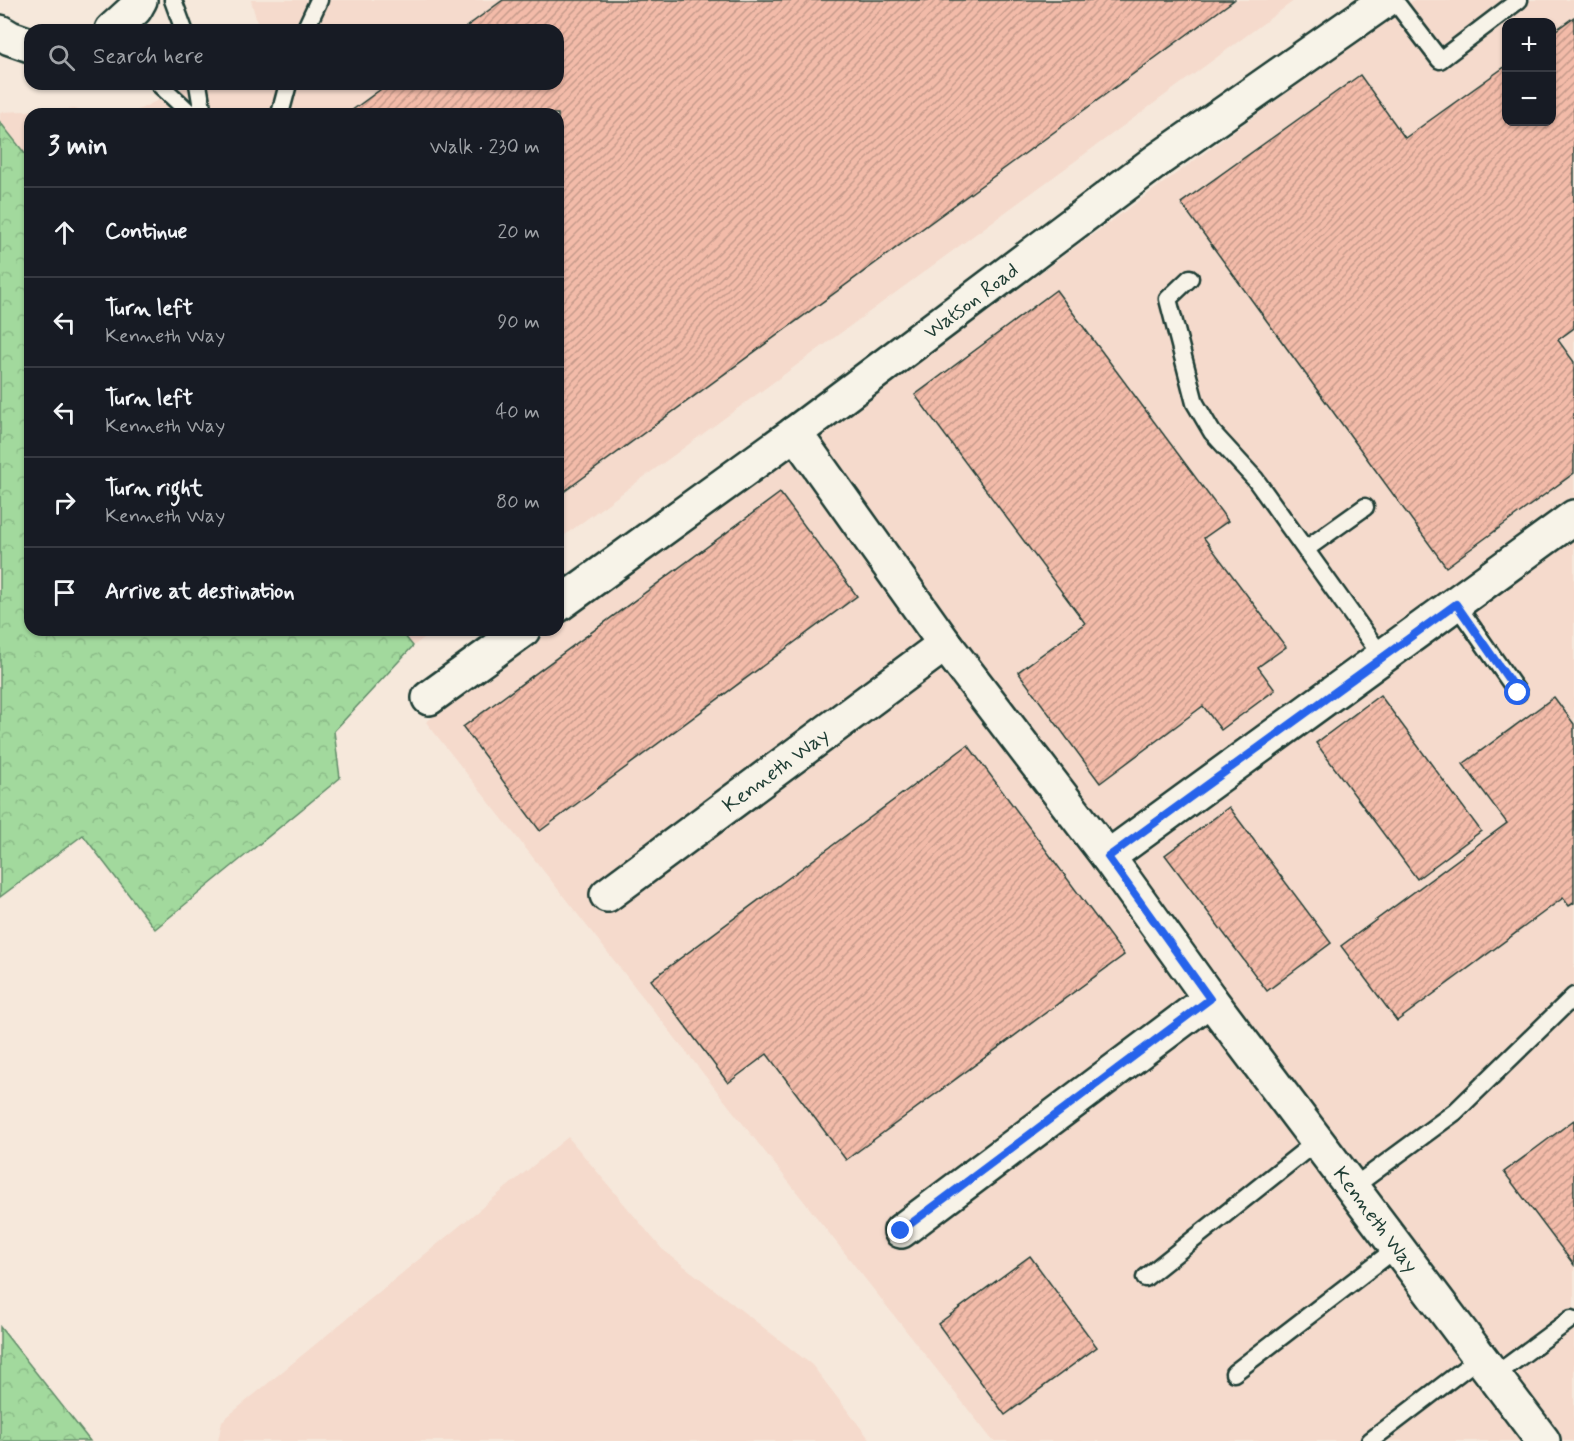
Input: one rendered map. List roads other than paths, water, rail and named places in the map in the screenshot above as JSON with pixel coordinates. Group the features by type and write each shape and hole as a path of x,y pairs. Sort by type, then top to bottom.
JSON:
{"street":[{"path":"118,24 135,9 140,0"},
{"name":"Watson Road","path":"564,601 795,433 1159,159 1386,0"},
{"path":"0,32 24,44"},
{"path":"0,60 24,50"},
{"name":"Kenneth Way","path":"795,433 945,644 1108,857 1210,999 1543,1441"},
{"path":"1108,857 1574,517"},
{"path":"429,698 515,636"},
{"name":"Kenneth Way","path":"607,895 945,644"},
{"path":"901,1231 1210,999"}],"lane":[{"path":"173,0 182,24"},
{"path":"308,24 319,0"},
{"path":"1394,0 1440,60 1519,0"},
{"path":"165,90 184,108"},
{"path":"199,90 202,108"},
{"path":"282,108 286,90"},
{"path":"1190,278 1168,299 1195,403 1212,432 1255,479 1383,658"},
{"path":"1306,549 1365,507"},
{"path":"1456,604 1518,693"},
{"path":"1352,1188 1455,1112 1574,996"},
{"path":"1144,1278 1317,1141"},
{"path":"1234,1373 1398,1247"},
{"path":"1370,1441 1487,1366 1571,1319"}]}
